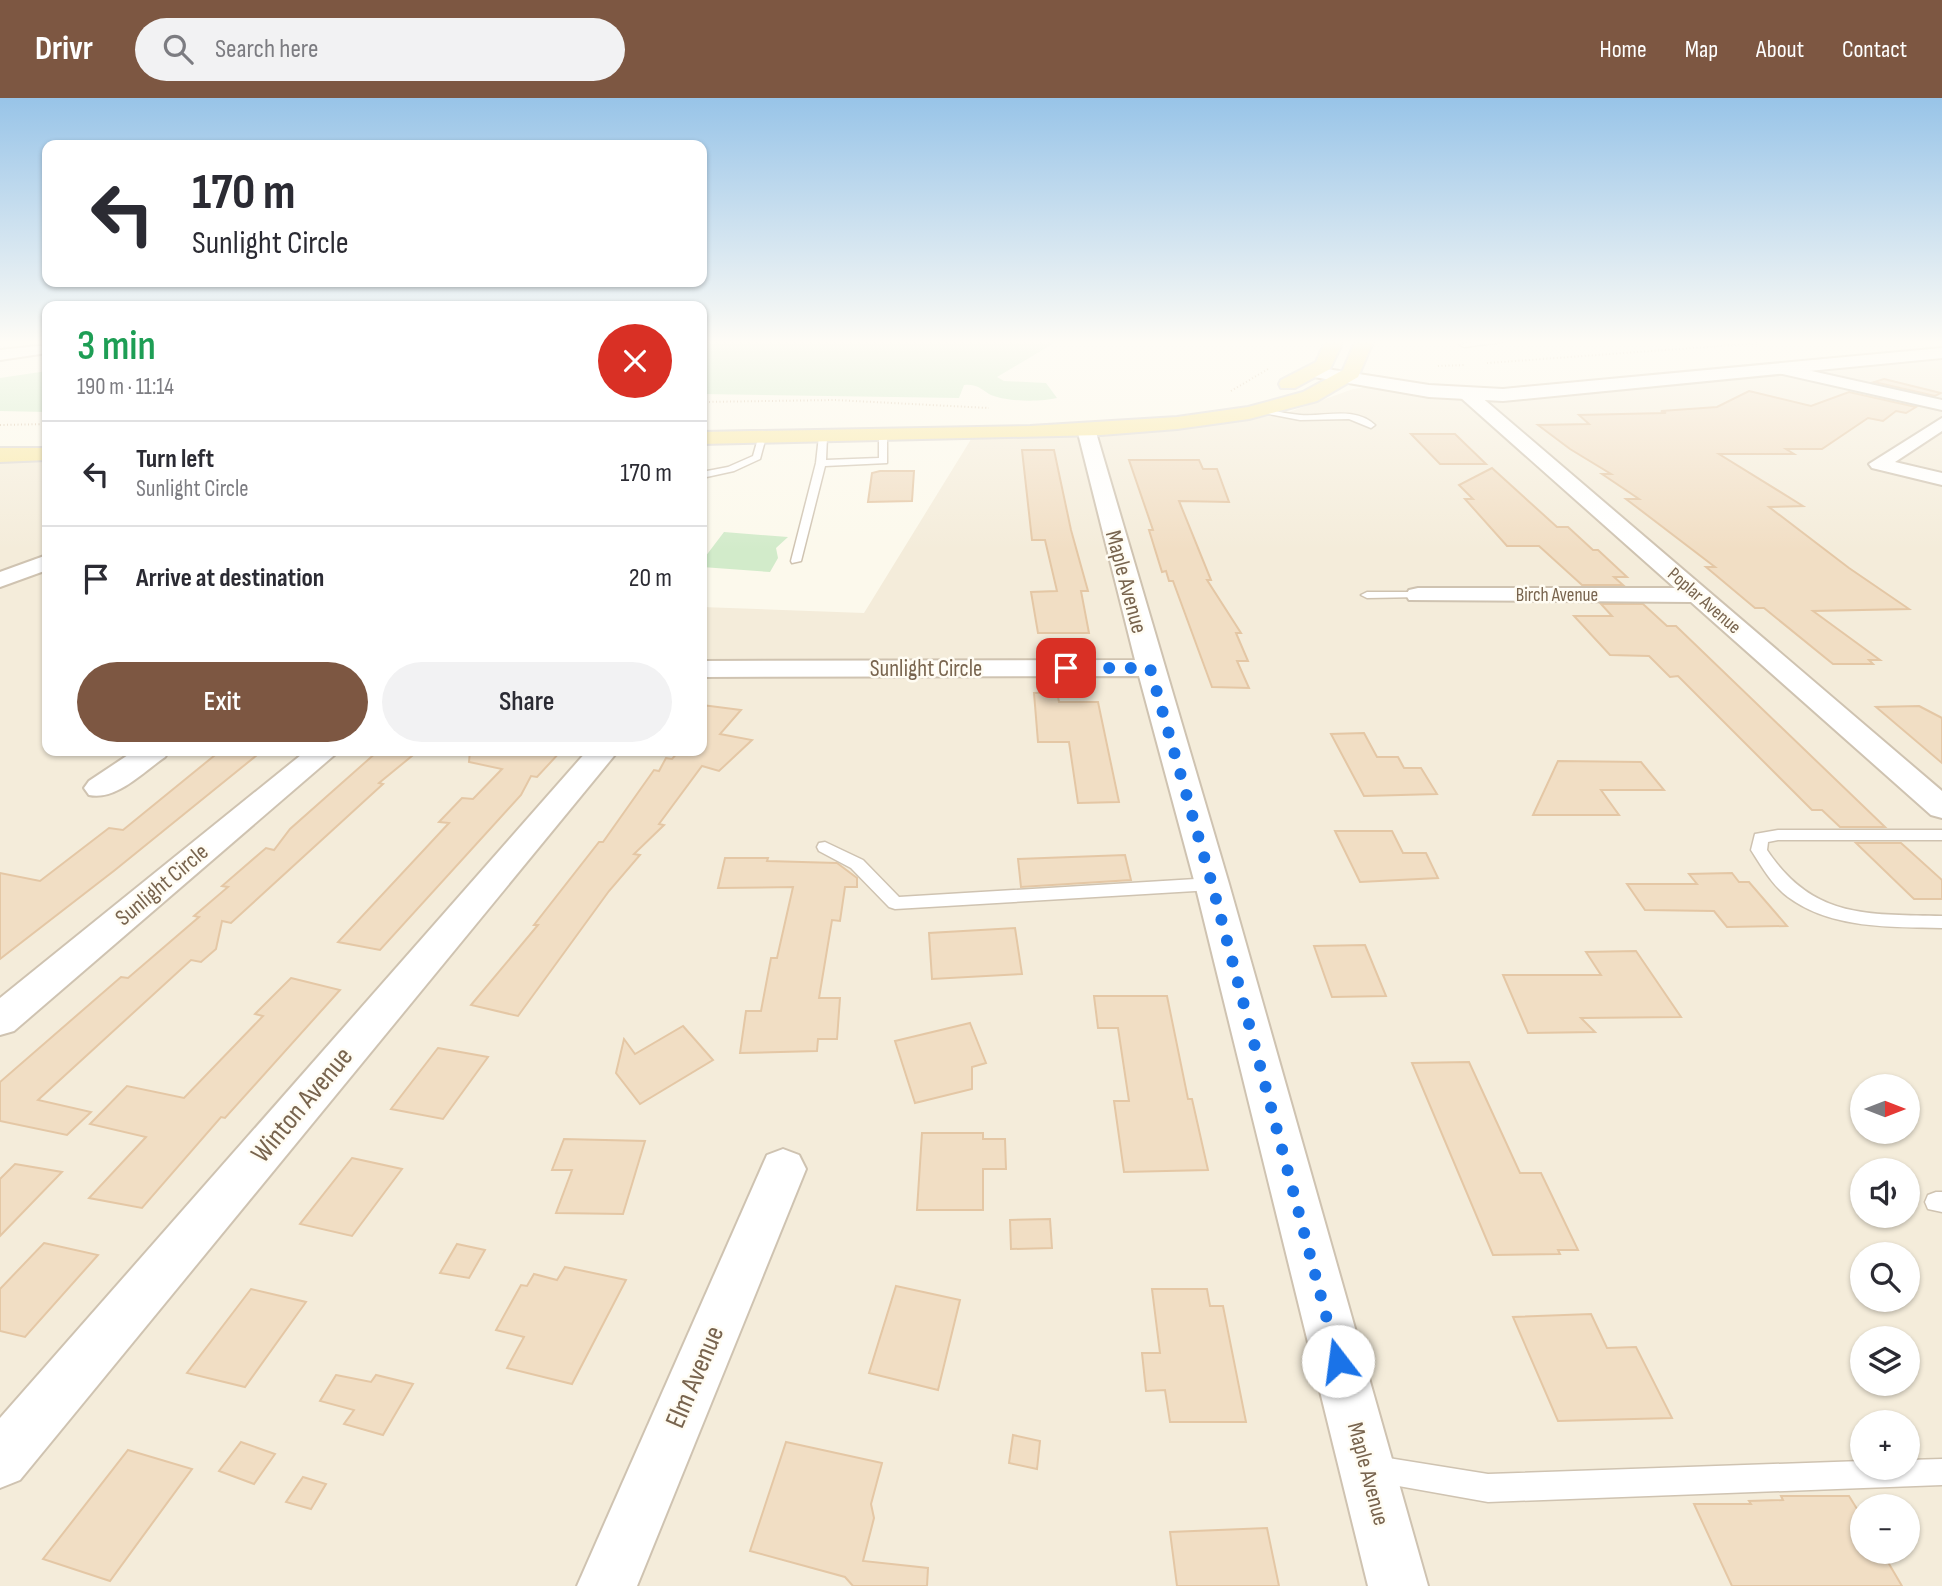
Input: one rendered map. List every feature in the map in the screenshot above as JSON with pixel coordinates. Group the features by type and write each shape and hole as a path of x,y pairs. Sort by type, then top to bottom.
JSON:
{"main road":[{"path":"707,423 1151,411"},
{"path":"707,438 1086,429 1190,423 1254,411"},
{"path":"0,439 42,438"},
{"path":"0,455 42,454"}],"street":[{"name":"Poplar Avenue","path":"1487,411 1942,808"},
{"path":"1942,423 1880,464 1942,479"},
{"name":"Maple Avenue","path":"1086,429 1150,668 1212,884 1398,1586"},
{"path":"0,580 42,564"},
{"name":"Birch Avenue","path":"1418,595 1697,595"},
{"name":"Sunlight Circle","path":"707,669 1150,668"},
{"path":"100,788 146,756"},
{"name":"Sunlight Circle","path":"0,1020 318,756"},
{"name":"Winton Avenue","path":"0,1460 599,756"},
{"name":"Elm Avenue","path":"607,1586 783,1169"}],"lane":[{"path":"1267,411 1305,418 1364,418 1371,425"},
{"path":"821,463 884,461 883,434"},
{"path":"796,561 821,463 823,436"},
{"path":"707,474 731,469 757,457 762,437"},
{"path":"1367,595 1418,595"},
{"path":"1942,835 1778,835 1761,838 1759,850 1777,877 1793,891 1839,916 1881,921 1942,922"},
{"path":"825,847 857,864 895,903 1212,884"},
{"path":"1366,1467 1488,1488 1942,1472"}],"path":[{"path":"0,425 42,424"}],"shaded area":[{"path":"1291,411 1942,411 1942,1586 0,1586 0,460 42,458 42,756 707,756 707,607 864,613 973,436 1183,428 1244,421"}],"green space":[{"path":"724,532 788,537 776,548 778,558 770,572 707,567 707,554"}],"building":[{"path":"1662,411 1895,411 1883,421 1868,418 1822,449 1786,449 1794,454 1719,454 1803,506 1769,507 1849,568 1909,609 1813,611 1880,660 1869,660 1873,664 1833,664 1764,608 1755,608 1706,567 1715,567 1626,499 1639,499 1602,474 1611,474 1538,425 1589,424 1579,415 1666,413"},
{"path":"1411,434 1455,434 1486,464 1440,464"},
{"path":"1022,450 1054,450 1071,530 1088,591 1081,591 1089,633 1038,633 1031,592 1057,591 1045,540 1032,540"},
{"path":"1129,460 1199,460 1203,469 1217,469 1229,502 1179,501 1211,580 1207,580 1241,633 1236,633 1248,661 1237,661 1249,688 1212,687 1173,581 1169,581 1166,571 1162,572 1149,530 1153,530"},
{"path":"1492,468 1557,527 1568,527 1593,550 1598,550 1627,577 1614,577 1623,585 1582,585 1539,546 1507,546 1465,499 1473,499 1459,485"},
{"path":"914,471 912,501 868,502 872,473"},
{"path":"1601,604 1643,604 1667,626 1676,626 1885,827 1840,827 1822,810 1812,810 1678,676 1670,677 1649,656 1610,655 1574,616 1612,616"},
{"path":"1057,692 1059,702 1098,702 1119,802 1078,803 1069,742 1038,742 1034,693"},
{"path":"707,706 741,710 720,734 752,740 719,771 702,766 659,824 664,825 634,854 640,855 609,891 518,1016 471,1005 538,925 534,925 599,842 603,842 654,770 659,771 666,758 672,759 675,756 707,756"},
{"path":"1919,706 1942,718 1942,763 1876,707"},
{"path":"1364,733 1377,757 1398,757 1404,768 1421,768 1437,794 1364,796 1331,734"},
{"path":"214,756 256,756 0,959 0,873 40,881 109,828 123,830"},
{"path":"372,756 412,756 379,783 383,784 231,923 222,921 216,949 201,962 191,960 38,1100 91,1112 67,1135 0,1121 0,1082 121,977 128,978 199,917 194,916 228,887 222,886 266,848 274,850 290,829"},
{"path":"470,756 556,756 537,777 531,776 521,795 380,950 338,942 449,823 439,822 462,798 473,799 502,769 469,762"},
{"path":"1558,761 1641,762 1664,790 1601,790 1619,815 1533,815"},
{"path":"1335,831 1392,831 1403,853 1426,853 1438,878 1360,882"},
{"path":"1856,843 1901,843 1942,880 1942,899 1914,899"},
{"path":"1125,855 1131,880 1021,887 1018,859"},
{"path":"725,858 837,863 857,878 857,887 845,887 840,921 832,920 819,998 840,998 837,1039 818,1039 817,1051 740,1053 746,1011 761,1011 771,958 777,958 793,887 718,888"},
{"path":"1732,873 1739,882 1749,882 1787,926 1727,927 1714,911 1645,910 1627,884 1697,884 1689,874"},
{"path":"1015,928 1022,974 932,979 929,933"},
{"path":"1365,945 1386,996 1332,997 1314,946"},
{"path":"1636,951 1681,1017 1581,1018 1595,1032 1528,1033 1503,975 1601,975 1586,952"},
{"path":"291,978 340,990 225,1118 221,1117 142,1208 89,1198 146,1137 90,1124 127,1086 184,1098 263,1016 255,1014"},
{"path":"1094,996 1167,996 1188,1099 1192,1099 1208,1170 1124,1172 1114,1101 1129,1101 1118,1028 1098,1028"},
{"path":"970,1023 986,1063 972,1067 972,1089 915,1103 895,1041"},
{"path":"683,1026 713,1060 640,1104 616,1073 624,1039 635,1054"},
{"path":"438,1048 488,1057 443,1119 391,1109"},
{"path":"1469,1062 1520,1173 1541,1173 1578,1250 1558,1250 1560,1254 1493,1255 1412,1063"},
{"path":"922,1133 983,1133 983,1139 1005,1139 1006,1169 983,1169 983,1210 917,1210"},
{"path":"564,1139 645,1141 623,1214 556,1213 572,1170 552,1170"},
{"path":"352,1158 402,1169 352,1236 300,1224"},
{"path":"15,1164 62,1172 0,1236 0,1179"},
{"path":"1050,1219 1052,1248 1011,1249 1010,1220"},
{"path":"44,1243 98,1255 25,1337 0,1331 0,1289"},
{"path":"457,1244 485,1250 469,1278 440,1273"},
{"path":"565,1267 626,1280 572,1384 507,1368 524,1337 496,1330 521,1285 527,1286 534,1274 557,1280"},
{"path":"896,1286 960,1300 938,1390 869,1373"},
{"path":"251,1289 306,1302 245,1387 187,1373"},
{"path":"1152,1289 1207,1289 1210,1306 1223,1306 1246,1422 1170,1422 1165,1390 1146,1391 1142,1353 1160,1353"},
{"path":"1591,1314 1607,1348 1636,1347 1672,1418 1558,1421 1513,1317"},
{"path":"336,1375 371,1382 376,1375 413,1384 383,1435 344,1424 354,1410 320,1401"},
{"path":"1013,1435 1040,1441 1037,1469 1009,1463"},
{"path":"241,1442 275,1454 254,1484 219,1471"},
{"path":"786,1442 882,1463 871,1504 874,1518 863,1561 928,1568 927,1586 853,1586 845,1577 750,1551"},
{"path":"128,1450 192,1469 110,1581 43,1559"},
{"path":"303,1477 326,1484 311,1509 286,1502"},
{"path":"1781,1496 1849,1496 1850,1564 1889,1564 1902,1586 1732,1586 1694,1504 1751,1504 1749,1501 1783,1500"},
{"path":"1267,1528 1279,1586 1177,1586 1170,1532"}],"route":[{"path":"1066,668 1150,668 1212,884 1338,1361"}]}
